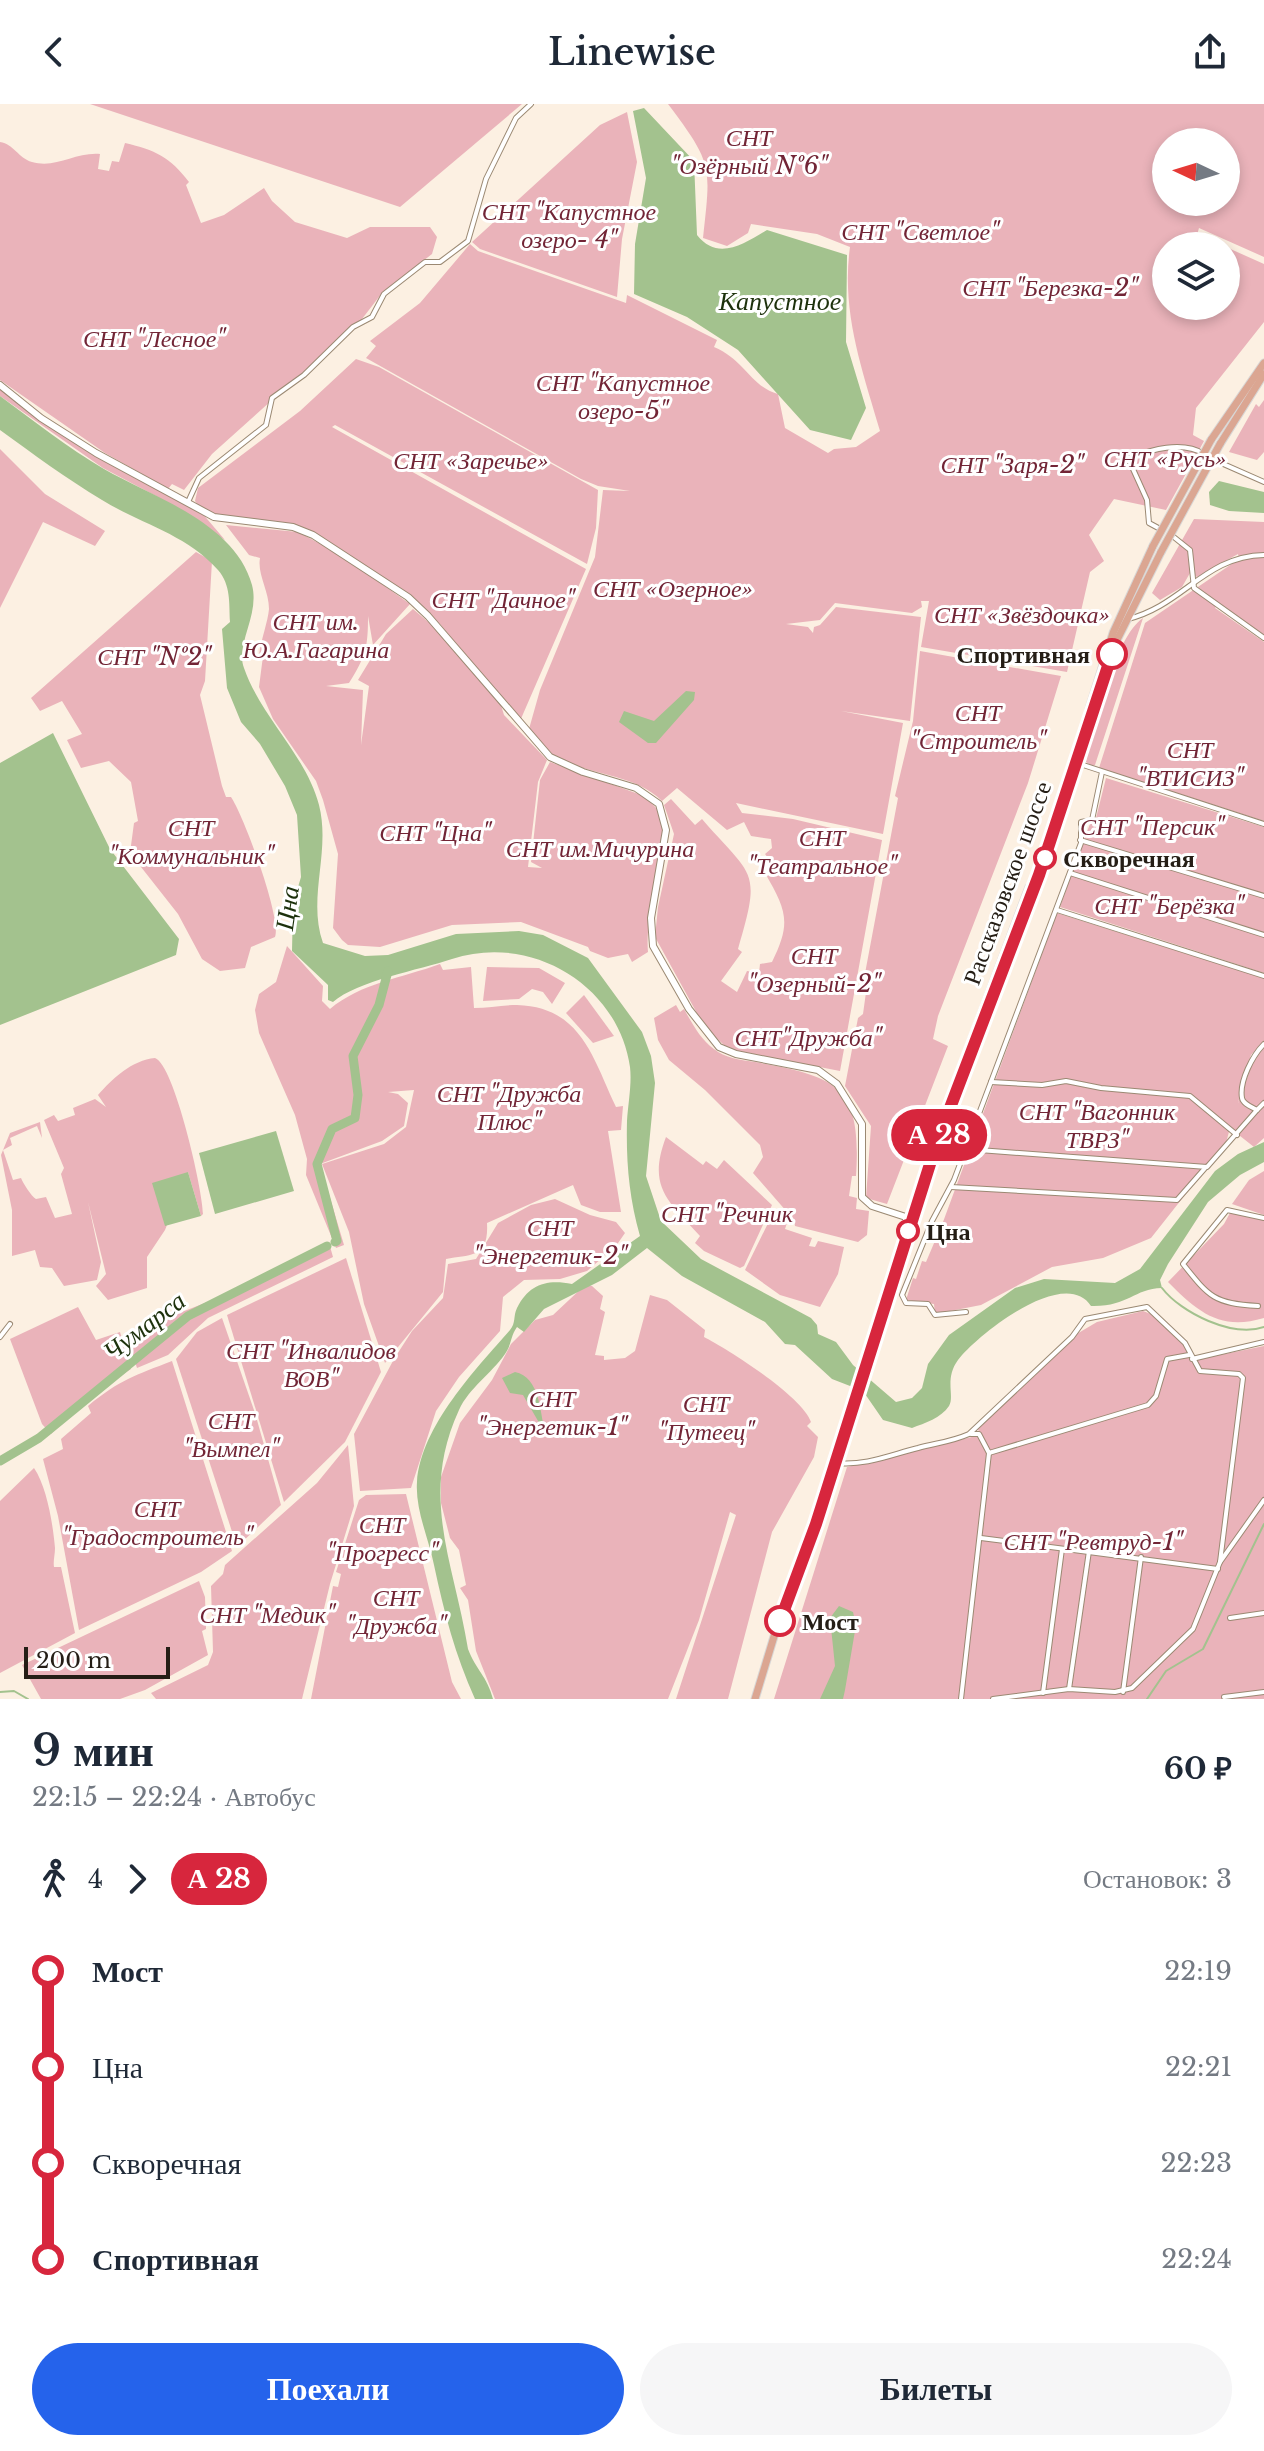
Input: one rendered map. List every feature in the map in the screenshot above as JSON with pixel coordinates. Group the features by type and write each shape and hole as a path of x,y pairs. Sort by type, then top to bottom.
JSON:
{"main road":[{"name":"Рассказовское шоссе","path":"913,1216 933,1136 1035,873 1113,633 1153,546 1211,440 1264,363"},
{"name":"Рассказовское шоссе","path":"755,1699 836,1463 937,1142 1039,875 1126,620 1220,444 1263,376"}],"street":[{"path":"188,502 199,478 266,425 272,398 304,375 353,327 372,317 384,294 425,262 440,262 468,241 486,179 516,118 531,104"},
{"path":"0,385 41,418 96,453 221,519 293,527 334,547 408,597 428,616 550,757 583,772 636,788 655,800 666,830 651,939 689,1009 712,1041 724,1050 814,1069 833,1080 862,1124 862,1197 872,1206 913,1216"},
{"path":"1264,482 1221,464 1194,448 1148,451 1128,458 1147,500 1149,523 1185,542 1190,550 1194,588 1264,638"},
{"path":"1126,620 1158,608 1232,558 1264,555"},
{"path":"1077,763 1264,824"},
{"path":"966,1312 935,1315 928,1304 906,1303 902,1295 932,1221 951,1187 1057,910 1080,840 1083,819 1092,820 1102,772"},
{"path":"1080,840 1264,896"},
{"path":"1070,873 1264,935"},
{"path":"1057,910 1264,976"},
{"path":"1257,1110 1245,1103 1242,1096 1253,1055 1264,1044"},
{"path":"991,1082 1042,1085 1066,1081 1101,1088 1190,1096 1237,1135"},
{"path":"951,1187 1177,1200 1264,1103"},
{"path":"965,1148 1207,1167"},
{"path":"1258,1306 1223,1304 1202,1288 1183,1264 1227,1210 1264,1218"},
{"path":"836,1463 858,1464 886,1459 917,1448 950,1443 969,1434 1072,1337 1085,1319 1147,1307 1185,1343 1200,1371 1239,1374 1243,1378 1220,1562 1193,1629 1158,1659 1136,1684 1123,1692 1069,1689 993,1699"},
{"path":"0,1337 10,1324"},
{"path":"989,1453 1148,1405 1156,1396 1167,1359 1264,1342"},
{"path":"961,1699 989,1453 979,1434 969,1434"},
{"path":"1220,1562 1264,1500"},
{"path":"981,1538 1218,1569"},
{"path":"1043,1693 1062,1548"},
{"path":"1069,1689 1089,1551"},
{"path":"1123,1692 1141,1557"},
{"path":"1230,1618 1264,1613"},
{"path":"1224,1697 1264,1692"}],"green space":[{"path":"90,104 522,104 400,207"},
{"path":"668,104 1264,104 1264,257 1240,246 1240,232 1208,232 1199,228 1198,232 1152,232 1152,320 1240,320 1240,253 1264,264 1264,322 1196,408 1193,435 1204,441 1166,510 1114,499 1089,535 1104,561 1090,572 1067,672 921,647 929,601 921,601 922,607 912,613 835,603 820,620 786,624 808,627 813,633 814,627 820,625 836,607 921,617 910,721 841,711 903,723 883,834 736,803 742,813 793,819 882,840 840,1071 728,1049 704,1026 655,937 658,907 674,834 664,805 671,799 695,825 702,819 733,853 748,876 750,903 738,949 742,952 721,981 737,992 747,971 759,973 760,964 772,962 782,936 782,907 765,873 778,871 765,854 772,848 771,839 751,836 744,822 727,830 677,788 662,801 630,781 556,757 541,746 529,729 540,690 595,557 603,490 630,491 598,486 581,479 366,358 376,346 370,341 420,303 470,244 478,251 626,303 627,295 717,340 714,347 725,352 761,385 778,394 785,428 828,453 834,449 856,447 880,431 860,363 851,317 848,294 850,247 817,234 751,224 748,233 727,246 703,238 707,179 694,140"},
{"name":"СНТ \"Капустное озеро- 4\"","path":"627,112 637,162 622,239 617,297 480,249 472,242 600,125"},
{"name":"СНТ \"Лесное\"","path":"0,142 9,145 27,160 41,164 100,154 98,169 109,171 112,161 119,162 125,143 153,152 175,166 189,182 186,185 201,223 224,215 264,188 272,201 295,222 347,238 370,227 430,227 437,237 432,254 382,293 362,319 212,454 184,490 172,484 168,489 105,453 0,380"},
{"name":"СНТ \"Дачное\"","path":"356,359 379,367 598,490 596,528 587,564 335,425 332,427 586,569 520,721 440,624 411,596 298,526 222,517 201,509 195,501 198,488 300,411"},
{"path":"0,387 112,464 202,513 225,540 156,496 103,468 0,396"},
{"path":"1264,400 1264,452 1257,460 1229,452 1256,404 1259,407"},
{"path":"0,449 45,494 105,531 95,546 43,522 0,608"},
{"name":"СНТ \"ВТИСИЗ\"","path":"1194,519 1264,522 1264,636 1218,604 1215,608 1264,642 1264,821 1099,768 1145,623 1239,559 1238,554 1197,577 1190,573 1182,587 1160,600 1152,593"},
{"path":"226,525 298,532 341,555 410,604 373,645 368,616 365,651 355,674 349,683 326,686 363,690 361,745 369,686 358,680 386,634 413,609 440,632 500,702 504,715 547,760 538,782 528,867 542,868 531,862 540,780 550,762 644,796 653,805 660,815 662,845 650,918 648,952 632,962 628,954 608,958 590,951 588,947 521,922 452,925 380,947 348,945 342,940 333,928 338,854 323,800 316,781 273,719 259,687 263,656 259,655 269,609 260,558 249,555"},
{"name":"СНТ \"Коммунальник\"","path":"196,552 212,561 205,681 200,695 222,786 226,797 231,797 237,808 252,845 268,890 276,927 275,937 251,947 245,968 220,971 202,959 178,914 130,853 134,823 138,821 131,782 109,761 81,768 67,740 82,734 62,701 40,711 31,698"},
{"path":"1143,618 1095,765 1092,766 1086,762 1087,756 1108,681 1124,643"},
{"name":"СНТ \"Строитель\"","path":"920,651 1061,676 1028,783 938,1016 933,1039 948,1046 887,1204 866,1198 871,1126 845,1086 858,1018 863,1014 867,985 863,984 898,798 895,796 913,721"},
{"name":"СНТ \"Персик\"","path":"1106,778 1264,827 1264,895 1084,839 1090,824 1095,822"},
{"name":"СНТ \"Берёзка\"","path":"1083,842 1264,898 1264,973 1060,907"},
{"name":"СНТ \"Вагонник ТВРЗ\"","path":"1057,913 1264,978 1264,1041 1251,1055 1238,1103 1255,1056 1264,1047 1264,1138 1254,1147 1230,1128 1226,1143 1151,1238 1103,1258 1052,1267 981,1305 935,1314 934,1304 906,1300 913,1278 916,1279 922,1261 926,1262 943,1222"},
{"name":"СНТ \"Дружба Плюс\"","path":"287,946 323,986 322,1001 330,1009 368,987 440,964 443,970 471,967 474,1008 517,1005 539,1008 557,1015 571,1025 592,1054 616,1107 623,1106 621,1130 608,1131 621,1212 600,1212 581,1205 573,1185 487,1223 487,1235 481,1249 470,1255 446,1259 443,1292 385,1363 364,1304 349,1232 322,1164 384,1144 406,1127 414,1090 388,1092 398,1094 408,1103 404,1126 382,1141 320,1164 344,1245 336,1248 306,1175 307,1159 295,1115 259,1033 255,1010 259,994 276,982"},
{"path":"487,967 539,968 565,983 552,1004 543,992 532,989 519,999 483,1001"},
{"path":"584,995 614,1036 593,1043 566,1013"},
{"name":"СНТ \"Речник","path":"676,1005 680,1012 684,1009 705,1040 723,1055 806,1073 838,1090 848,1104 857,1146 856,1176 852,1176 849,1196 857,1198 856,1209 869,1211 867,1235 858,1242 795,1226 794,1220 753,1173 763,1157 760,1145 705,1090 669,1060 658,1040 654,1018"},
{"path":"155,1058 163,1065 179,1104 193,1156 203,1214 201,1216 188,1172 165,1230 147,1257 147,1288 108,1300 96,1286 106,1274 88,1202 101,1262 97,1280 64,1286 52,1268 40,1267 35,1250 12,1256 12,1210 1,1155 3,1150 13,1180 21,1178 36,1199 46,1197 55,1218 72,1214 61,1174 64,1168 44,1120 54,1115 58,1121 75,1115 73,1108 95,1099 106,1107 98,1095 110,1083 131,1066"},
{"path":"40,1122 42,1138 37,1126 10,1138 12,1145 3,1150 10,1133"},
{"name":"СНТ \"Речник","path":"666,1137 703,1165 706,1161 717,1169 724,1160 772,1205 744,1266 740,1268 704,1251 695,1243 700,1236 670,1202 660,1181 659,1169"},
{"path":"1264,1171 1264,1215 1232,1204 1249,1180"},
{"name":"СНТ \"Энергетик-2\"","path":"555,1199 590,1215 616,1222 625,1233 616,1246 587,1271 560,1279 524,1280 503,1297 500,1331 459,1377 436,1411 411,1488 360,1491 354,1434 412,1331 443,1298 448,1264 476,1259 498,1223 531,1205"},
{"name":"СНТ \"Речник","path":"775,1209 787,1223 785,1229 812,1238 809,1246 815,1247 818,1241 844,1247 838,1274 820,1307 780,1295 745,1270"},
{"path":"1231,1211 1264,1220 1264,1318 1235,1322 1211,1316 1189,1302 1168,1282 1224,1224"},
{"path":"329,1243 333,1257 208,1318 168,1355 137,1368 126,1334 220,1297"},
{"name":"СНТ \"Инвалидов ВОВ\"","path":"346,1258 381,1372 345,1442 284,1502 227,1315"},
{"path":"585,1285 592,1286 603,1296 600,1309 605,1312 595,1355 604,1356 604,1360 625,1358 635,1351 650,1295 667,1300 705,1330 704,1337 745,1362 794,1399 811,1422 807,1426 818,1437 814,1457 772,1532 728,1699 676,1699 736,1515 730,1512 699,1620 668,1699 495,1699 476,1651 468,1600 460,1588 466,1585 459,1550 450,1538 441,1503 441,1477 460,1423 492,1380 511,1344 535,1320 553,1315"},
{"path":"78,1307 96,1340 120,1332 131,1369 88,1397 51,1434 42,1424 10,1339"},
{"name":"СНТ \"Ревтруд-1\"","path":"1143,1311 1174,1330 1195,1360 1264,1346 1264,1612 1228,1620 1264,1615 1264,1690 1221,1696 1264,1693 1264,1699 774,1699 847,1467 980,1435 977,1426 1075,1335 1097,1322"},
{"name":"СНТ \"Вымпел\"","path":"222,1318 255,1413 281,1505 237,1547 176,1359 197,1332"},
{"name":"СНТ \"Градостроитель\"","path":"172,1361 232,1551 201,1572 79,1630 58,1516 43,1459 63,1449 61,1439 91,1413 88,1406 99,1397 128,1379"},
{"name":"СНТ \"Медик\"","path":"348,1445 354,1506 330,1584 302,1699 156,1699 151,1693 208,1665 213,1652 211,1586 223,1574 225,1565 317,1483"},
{"path":"34,1468 49,1506 55,1548 54,1567 61,1567 75,1633 0,1673 0,1501"},
{"path":"406,1494 452,1682 461,1699 311,1699 333,1586 338,1587 341,1574 336,1572 359,1500 366,1495"},
{"path":"199,1581 205,1597 206,1629 202,1631 208,1655 145,1690 120,1699 41,1699 22,1665"}],"water":[{"name":"Капустное","path":"644,108 694,161 697,235 705,243 723,249 732,248 767,230 847,255 846,342 866,408 851,440 810,430 738,350 687,317 634,294 635,244 646,178 633,111"},
{"path":"0,396 91,461 191,515 229,545 243,563 254,596 243,649 244,668 261,703 304,769 319,805 322,840 317,909 323,943 365,956 388,955 456,934 519,931 543,935 588,958 642,1032 651,1056 655,1083 646,1176 661,1221 701,1259 811,1318 817,1325 818,1334 836,1342 853,1365 896,1402 912,1398 922,1388 928,1364 949,1335 1015,1288 1044,1279 1115,1283 1140,1269 1215,1171 1238,1154 1264,1142 1264,1162 1240,1175 1208,1202 1168,1264 1160,1280 1162,1288 1103,1306 1091,1306 1079,1296 1062,1294 1043,1298 1022,1308 983,1335 958,1360 951,1380 951,1402 946,1410 912,1428 883,1420 863,1391 832,1379 795,1345 785,1344 765,1322 682,1276 647,1248 612,1275 544,1309 524,1332 517,1327 505,1354 468,1395 459,1410 447,1442 442,1472 443,1530 468,1649 493,1699 475,1699 451,1633 420,1514 417,1482 421,1461 439,1420 467,1380 512,1327 517,1308 527,1293 547,1283 572,1284 640,1236 629,1179 627,1121 630,1067 622,1037 608,1011 589,989 566,972 539,960 511,953 482,953 452,959 372,982 333,1002 328,1000 328,985 292,951 293,904 301,877 297,815 285,786 260,744 241,722 227,688 222,629 230,622 230,608 222,576 192,547 102,500 0,430"},
{"path":"1219,481 1264,492 1264,513 1229,511 1210,505 1209,492"},
{"path":"686,691 695,692 694,700 656,743 648,743 619,722 624,711 654,721"},
{"path":"53,733 110,849 179,939 176,955 0,1025 0,763"},
{"path":"276,1131 294,1191 215,1214 199,1153"},
{"path":"188,1172 201,1216 165,1226 152,1183"},
{"path":"515,1372 523,1375 534,1388 545,1433 523,1395 510,1393 502,1378"},
{"path":"839,1606 853,1612 856,1625 845,1690 843,1699 820,1699 835,1666 830,1618"}],"waterway":[{"name":"Чумарса","path":"335,1242 317,1164 332,1129 355,1118 358,1095 353,1056 379,1005 388,971"},
{"name":"Чумарса","path":"0,1461 39,1438 188,1316 327,1246"},
{"path":"1162,1288 1182,1306 1208,1321 1238,1329 1264,1327"},
{"path":"1147,1699 1166,1671 1203,1649 1264,1524"},
{"path":"0,1692 14,1691 28,1699"}],"bus line":[{"path":"780,1621 816,1524 937,1142 1039,875 1112,654"}],"place":[{"name":"Спортивная","path":"1112,654"},
{"name":"Скворечная","path":"1045,858"},
{"name":"Цна","path":"908,1231"},
{"name":"Мост","path":"780,1621"}],"park label":[{"name":"СНТ \"Озёрный №6\"","path":"749,151"},
{"name":"СНТ \"Светлое\"","path":"920,231"},
{"name":"СНТ \"Березка-2\"","path":"1050,287"},
{"name":"СНТ \"Капустное озеро-5\"","path":"623,396"},
{"name":"СНТ «Русь»","path":"1165,458"},
{"name":"СНТ «Заречье»","path":"471,460"},
{"name":"СНТ \"Заря-2\"","path":"1012,464"},
{"name":"СНТ «Озерное»","path":"673,588"},
{"name":"СНТ «Звёздочка»","path":"1022,614"},
{"name":"СНТ им. Ю.А.Гагарина","path":"316,635"},
{"name":"СНТ \"№2\"","path":"154,656"},
{"name":"СНТ \"Цна\"","path":"435,832"},
{"name":"СНТ им.Мичурина","path":"600,848"},
{"name":"СНТ \"Театральное\"","path":"822,851"},
{"name":"СНТ \"Озерный-2\"","path":"814,969"},
{"name":"СНТ\"Дружба\"","path":"808,1037"},
{"name":"СНТ \"Энергетик-1\"","path":"552,1412"},
{"name":"СНТ \"Путеец\"","path":"706,1417"},
{"name":"СНТ \"Прогресс\"","path":"382,1538"},
{"name":"СНТ \"Дружба\"","path":"396,1611"}]}
